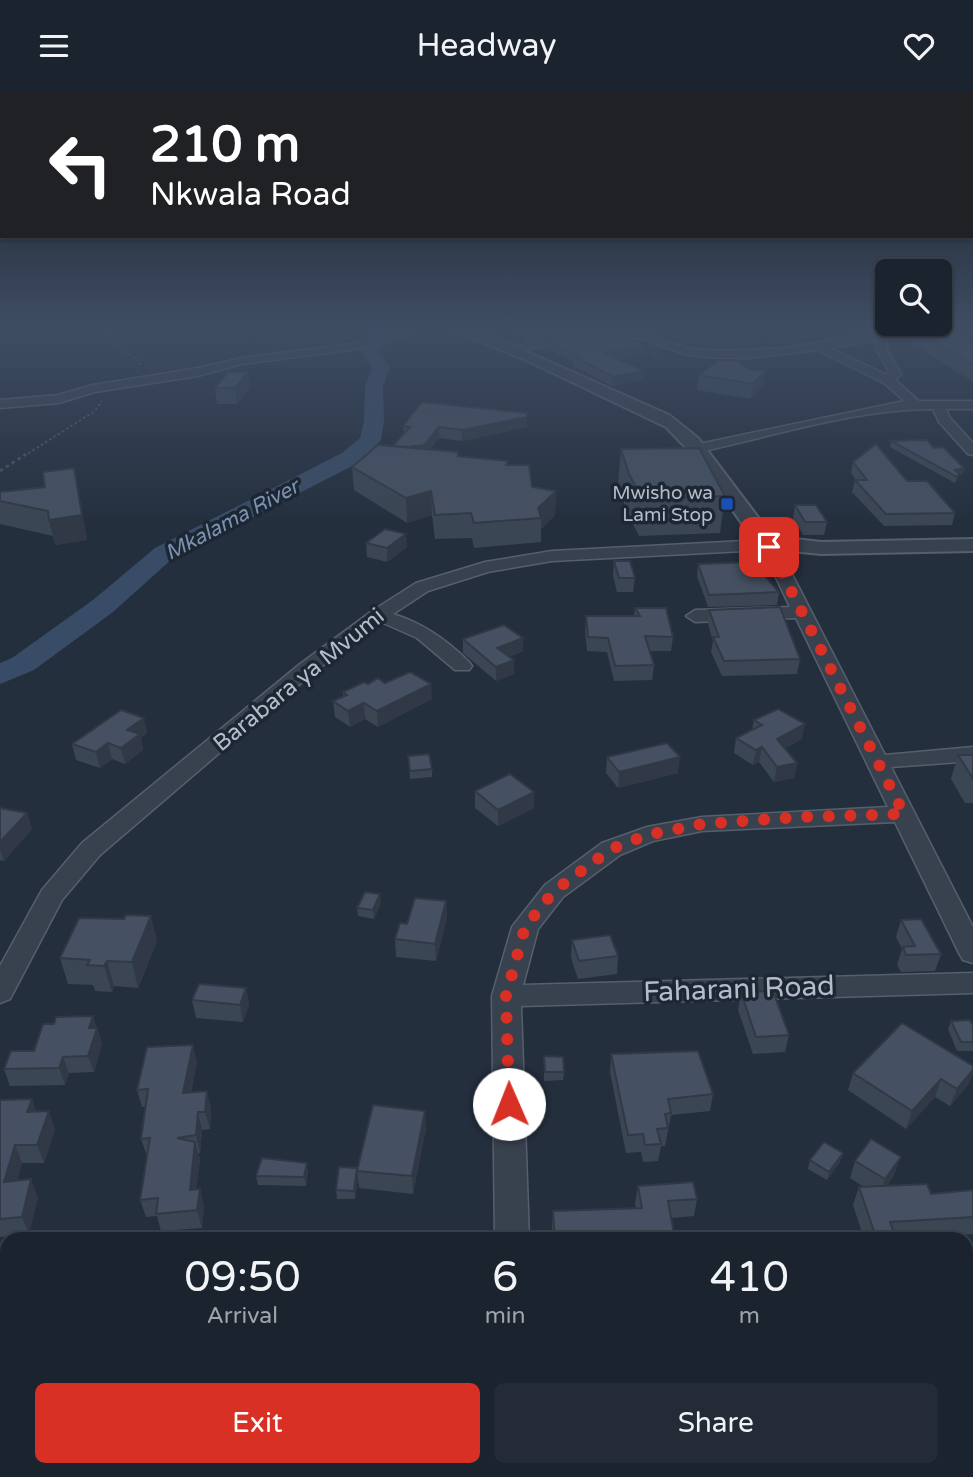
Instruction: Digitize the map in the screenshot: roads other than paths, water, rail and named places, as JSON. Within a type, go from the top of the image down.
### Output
[{"type":"street","points":[[0,404],[59,399],[80,394]]},
{"type":"street","points":[[608,394],[671,423],[699,448],[752,523],[776,544],[802,612],[973,953]]},
{"type":"street","points":[[907,394],[916,405]]},
{"type":"street","points":[[699,448],[872,409],[916,405],[973,405]]},
{"type":"street","points":[[937,406],[944,419],[973,451]]},
{"type":"street","points":[[776,544],[821,548],[973,545]]},
{"type":"street","name":"Barabara ya Mvumi","points":[[0,992],[51,896],[91,849],[307,668],[378,615],[422,587],[485,567],[552,555],[776,544]]},
{"type":"street","points":[[695,616],[802,612]]},
{"type":"street","points":[[378,615],[406,622],[422,631],[439,642],[462,666]]},
{"type":"street","points":[[877,762],[973,754]]},
{"type":"street","points":[[512,1232],[506,996],[525,927],[554,891],[611,849],[647,835],[702,824],[800,817],[904,814]]},
{"type":"street","name":"Faharani Road","points":[[506,996],[973,983]]},
{"type":"waterway","name":"Mkalama River","points":[[0,675],[23,664],[103,606],[164,553],[350,458],[370,440],[374,421],[374,394]]},
{"type":"place","name":"Mwisho wa Lami Stop","points":[[727,504]]}]
